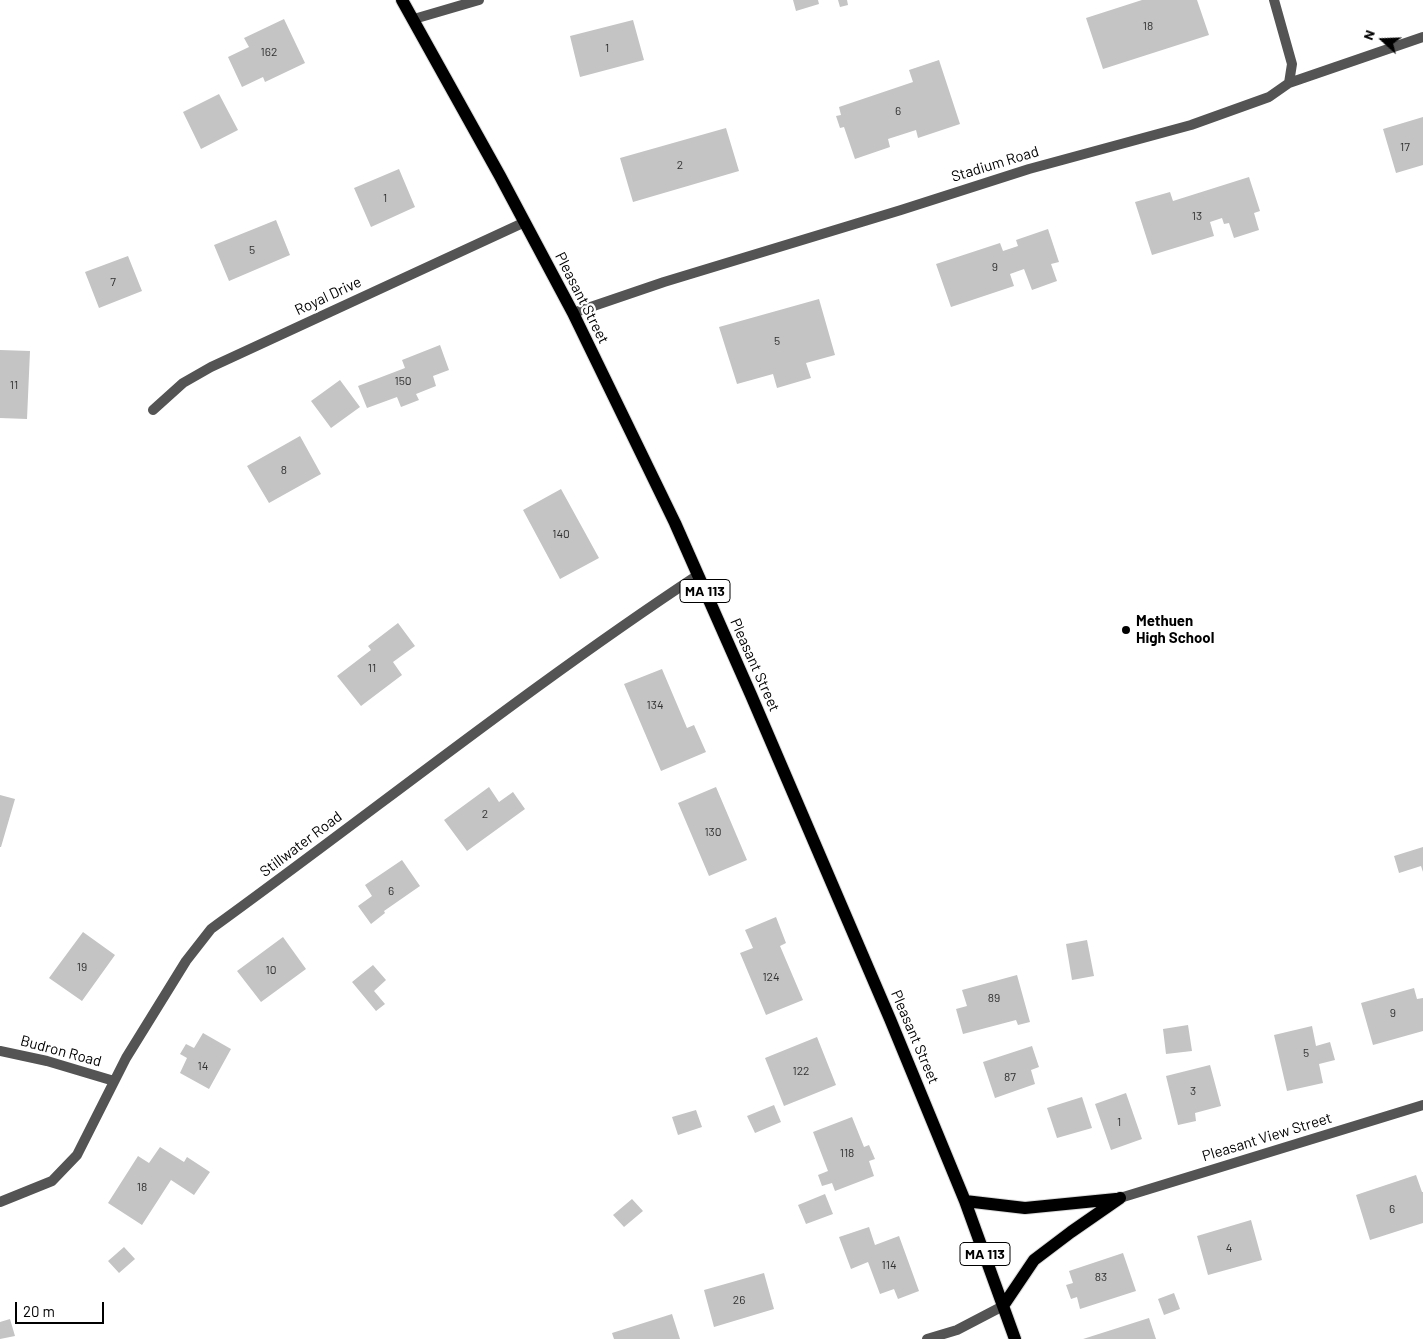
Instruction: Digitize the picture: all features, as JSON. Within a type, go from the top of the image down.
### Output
[{"type":"main road","name":"Pleasant Street","points":[[402,0],[525,222],[573,314],[675,523],[886,1010],[965,1202],[1015,1339]]},
{"type":"main road","points":[[965,1202],[1025,1208],[1120,1198]]},
{"type":"main road","points":[[1003,1306],[1034,1260],[1070,1232],[1120,1198]]},
{"type":"street","points":[[414,19],[479,0]]},
{"type":"street","points":[[1274,0],[1292,64],[1289,83]]},
{"type":"street","name":"Stadium Road","points":[[573,314],[664,282],[1029,169],[1191,125],[1269,97],[1289,83],[1423,37]]},
{"type":"street","name":"Royal Drive","points":[[152,410],[184,383],[211,367],[525,222]]},
{"type":"street","name":"Stillwater Road","points":[[0,1202],[52,1181],[77,1155],[126,1058],[186,961],[211,929],[538,686],[629,620],[698,575]]},
{"type":"street","name":"Budron Road","points":[[0,1051],[47,1061],[114,1081]]},
{"type":"street","name":"Pleasant View Street","points":[[1120,1198],[1423,1105]]},
{"type":"street","points":[[927,1339],[957,1330],[1003,1306]]},
{"type":"building","points":[[793,0],[818,0],[819,4],[796,11]]},
{"type":"building","points":[[838,0],[847,0],[848,5],[840,7]]},
{"type":"building","points":[[1142,0],[1197,0],[1209,35],[1103,69],[1086,18]]},
{"type":"building","points":[[284,19],[305,63],[265,82],[263,77],[242,87],[228,57],[249,47],[244,38]]},
{"type":"building","points":[[633,20],[644,60],[580,77],[570,36]]},
{"type":"building","points":[[939,60],[960,124],[918,138],[916,130],[888,139],[890,147],[855,159],[844,127],[840,128],[836,116],[841,115],[839,107],[913,82],[909,70]]},
{"type":"building","points":[[219,94],[238,130],[201,149],[183,112]]},
{"type":"building","points":[[1423,117],[1423,165],[1396,173],[1383,129]]},
{"type":"building","points":[[726,128],[739,171],[633,202],[620,158]]},
{"type":"building","points":[[399,169],[415,207],[371,227],[354,188]]},
{"type":"building","points":[[1249,177],[1260,211],[1254,213],[1259,230],[1234,238],[1229,223],[1224,224],[1222,218],[1210,222],[1214,236],[1152,255],[1135,202],[1170,192],[1173,201]]},
{"type":"building","points":[[276,220],[290,255],[229,281],[214,245]]},
{"type":"building","points":[[1048,229],[1059,262],[1051,264],[1057,281],[1032,290],[1024,269],[1010,274],[1014,286],[951,307],[936,264],[1000,243],[1003,251],[1018,246],[1016,240]]},
{"type":"building","points":[[128,256],[142,291],[99,308],[85,272]]},
{"type":"building","points":[[819,299],[835,355],[806,363],[811,378],[777,388],[773,374],[737,384],[719,327]]},
{"type":"building","points":[[440,345],[449,370],[433,376],[436,386],[416,394],[419,400],[401,407],[397,397],[367,408],[358,386],[405,368],[402,360]]},
{"type":"building","points":[[0,350],[30,351],[27,419],[0,418]]},
{"type":"building","points":[[340,380],[360,407],[331,428],[311,401]]},
{"type":"building","points":[[300,436],[321,474],[269,503],[247,466]]},
{"type":"building","points":[[561,489],[599,558],[560,579],[523,510]]},
{"type":"building","points":[[398,623],[415,646],[393,662],[402,675],[361,706],[337,676],[371,650],[368,646]]},
{"type":"building","points":[[662,669],[687,728],[694,725],[706,752],[661,771],[624,684]]},
{"type":"building","points":[[489,787],[499,802],[513,792],[525,809],[467,851],[444,820]]},
{"type":"building","points":[[716,787],[747,860],[709,876],[678,803]]},
{"type":"building","points":[[0,795],[15,799],[1,847],[0,847]]},
{"type":"building","points":[[1423,847],[1423,872],[1421,866],[1399,873],[1394,856]]},
{"type":"building","points":[[402,860],[420,886],[384,911],[385,913],[371,924],[358,906],[372,896],[365,885]]},
{"type":"building","points":[[776,917],[786,943],[780,946],[803,1000],[766,1015],[740,953],[753,948],[745,930]]},
{"type":"building","points":[[83,932],[115,955],[82,1001],[49,978]]},
{"type":"building","points":[[283,937],[306,969],[261,1002],[237,971]]},
{"type":"building","points":[[1087,940],[1094,976],[1072,980],[1066,944]]},
{"type":"building","points":[[373,965],[386,980],[374,991],[385,1004],[376,1011],[352,982]]},
{"type":"building","points":[[1017,975],[1030,1022],[1018,1025],[1016,1020],[963,1034],[956,1009],[967,1006],[962,990]]},
{"type":"building","points":[[1414,988],[1417,999],[1423,998],[1423,1031],[1373,1045],[1361,1003]]},
{"type":"building","points":[[1188,1025],[1192,1051],[1166,1054],[1163,1029]]},
{"type":"building","points":[[1312,1026],[1316,1046],[1330,1042],[1335,1060],[1319,1064],[1323,1083],[1287,1091],[1274,1035]]},
{"type":"building","points":[[203,1033],[231,1049],[209,1089],[180,1073],[187,1058],[180,1054],[186,1044],[194,1048]]},
{"type":"building","points":[[817,1037],[836,1085],[784,1106],[765,1058]]},
{"type":"building","points":[[1032,1046],[1039,1067],[1031,1070],[1035,1084],[995,1098],[983,1062]]},
{"type":"building","points":[[1210,1065],[1221,1106],[1195,1113],[1196,1121],[1178,1125],[1166,1076]]},
{"type":"building","points":[[1126,1093],[1142,1139],[1111,1150],[1095,1104]]},
{"type":"building","points":[[1082,1097],[1092,1128],[1057,1138],[1047,1108]]},
{"type":"building","points":[[774,1105],[781,1122],[755,1133],[747,1116]]},
{"type":"building","points":[[696,1110],[702,1127],[678,1135],[672,1117]]},
{"type":"building","points":[[852,1117],[864,1147],[869,1145],[875,1159],[869,1161],[874,1176],[835,1191],[832,1183],[822,1186],[818,1175],[828,1171],[813,1132]]},
{"type":"building","points":[[160,1147],[184,1162],[187,1157],[210,1172],[194,1195],[171,1180],[142,1225],[108,1203],[138,1156],[149,1163]]},
{"type":"building","points":[[1416,1175],[1423,1192],[1423,1223],[1370,1240],[1356,1195]]},
{"type":"building","points":[[825,1194],[833,1214],[806,1224],[798,1205]]},
{"type":"building","points":[[632,1199],[643,1211],[624,1227],[613,1215]]},
{"type":"building","points":[[1251,1220],[1262,1260],[1208,1275],[1197,1236]]},
{"type":"building","points":[[869,1227],[875,1245],[899,1236],[919,1291],[898,1299],[894,1289],[880,1294],[868,1262],[851,1269],[839,1237]]},
{"type":"building","points":[[124,1247],[135,1259],[119,1273],[108,1261]]},
{"type":"building","points":[[1123,1253],[1136,1291],[1080,1309],[1077,1297],[1071,1299],[1066,1285],[1073,1283],[1069,1271]]},
{"type":"building","points":[[764,1273],[774,1309],[714,1327],[704,1290]]},
{"type":"building","points":[[1174,1293],[1180,1309],[1164,1315],[1158,1299]]},
{"type":"building","points":[[672,1314],[680,1339],[614,1339],[612,1333]]},
{"type":"building","points":[[1149,1318],[1156,1339],[1083,1339]]},
{"type":"building","points":[[10,1319],[15,1336],[0,1339],[0,1322]]},
{"type":"place","name":"Methuen High School","points":[[1126,630]]}]
